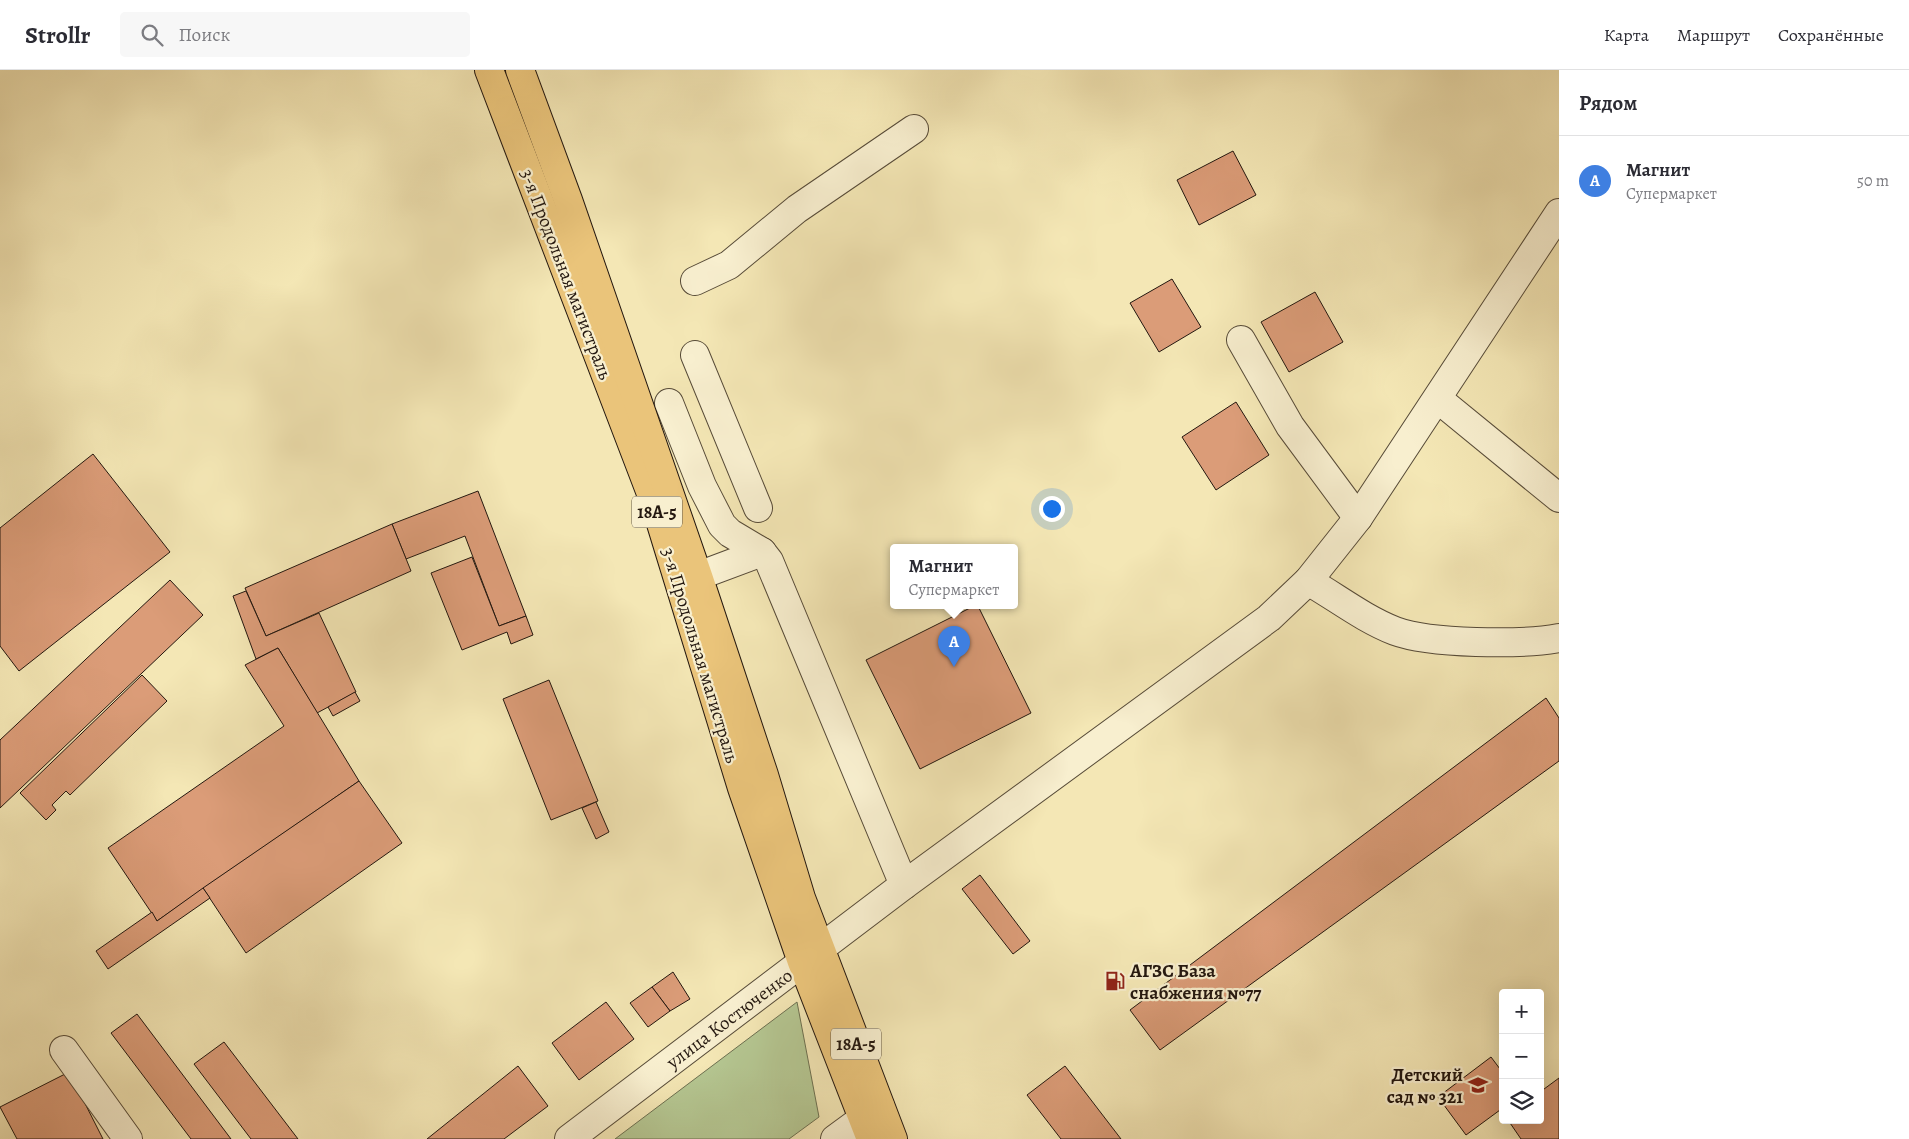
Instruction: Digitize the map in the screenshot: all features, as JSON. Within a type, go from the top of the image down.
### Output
[{"type":"highway","name":"3-я Продольная магистраль","points":[[489,70],[655,504],[742,788],[811,956]]},
{"type":"highway","name":"3-я Продольная магистраль","points":[[520,70],[568,200],[698,576],[811,956]]},
{"type":"highway","name":"улица Костюченко","points":[[811,956],[871,1121],[893,1139]]},
{"type":"street","points":[[695,281],[729,265],[797,209],[914,129]]},
{"type":"street","points":[[811,956],[904,885],[1269,618],[1308,581],[1358,518],[1559,213]]},
{"type":"street","points":[[1241,340],[1290,426],[1358,518]]},
{"type":"street","points":[[695,355],[758,508]]},
{"type":"street","points":[[1438,399],[1559,498]]},
{"type":"street","points":[[669,403],[702,486],[726,529],[762,552],[769,561],[904,885]]},
{"type":"street","points":[[670,496],[743,470]]},
{"type":"street","points":[[698,576],[762,552]]},
{"type":"street","points":[[1308,581],[1393,630],[1411,636],[1445,640],[1527,641],[1559,638]]},
{"type":"street","name":"улица Костюченко","points":[[569,1139],[811,956]]},
{"type":"street","points":[[64,1050],[128,1139]]},
{"type":"street","points":[[835,1139],[871,1121]]},
{"type":"green space","points":[[797,1002],[819,1117],[789,1139],[615,1139]]},
{"type":"building","points":[[1233,151],[1256,195],[1199,225],[1177,180]]},
{"type":"building","points":[[1172,279],[1201,327],[1159,352],[1130,303]]},
{"type":"building","points":[[1315,292],[1343,342],[1289,372],[1261,322]]},
{"type":"building","points":[[1236,402],[1269,455],[1216,490],[1182,437]]},
{"type":"building","points":[[93,454],[170,552],[19,671],[0,646],[0,528]]},
{"type":"building","points":[[478,491],[526,616],[499,626],[465,536],[406,559],[392,524]]},
{"type":"building","points":[[392,524],[411,571],[266,636],[245,588]]},
{"type":"building","points":[[472,557],[499,626],[526,616],[533,635],[511,644],[507,632],[462,650],[431,573]]},
{"type":"building","points":[[170,580],[203,615],[0,808],[0,740]]},
{"type":"building","points":[[246,591],[266,636],[319,613],[356,692],[317,713],[278,648],[256,659],[233,596]]},
{"type":"building","points":[[968,609],[979,609],[1031,713],[920,769],[866,660]]},
{"type":"building","points":[[278,648],[359,781],[157,921],[108,848],[284,726],[245,665]]},
{"type":"building","points":[[142,675],[167,701],[70,795],[66,791],[52,805],[56,810],[46,820],[20,793]]},
{"type":"building","points":[[549,680],[598,801],[551,820],[503,699]]},
{"type":"building","points":[[355,692],[360,701],[333,716],[328,707]]},
{"type":"building","points":[[1546,698],[1559,718],[1559,761],[1160,1050],[1130,1010]]},
{"type":"building","points":[[359,781],[402,843],[246,953],[203,888]]},
{"type":"building","points":[[596,802],[609,832],[596,839],[582,808]]},
{"type":"building","points":[[980,875],[1030,941],[1013,954],[962,889]]},
{"type":"building","points":[[203,888],[210,898],[108,969],[96,951],[152,912],[157,921]]},
{"type":"building","points":[[673,972],[690,999],[670,1011],[652,987]]},
{"type":"building","points":[[652,987],[670,1011],[648,1027],[630,1003]]},
{"type":"building","points":[[606,1002],[634,1039],[579,1080],[552,1043]]},
{"type":"building","points":[[137,1014],[231,1139],[191,1139],[111,1033]]},
{"type":"building","points":[[224,1042],[298,1139],[251,1139],[194,1064]]},
{"type":"building","name":"Детский сад № 321","points":[[1491,1057],[1499,1068],[1499,1111],[1466,1135],[1438,1097]]},
{"type":"building","points":[[518,1066],[548,1106],[504,1139],[427,1139]]},
{"type":"building","points":[[1065,1066],[1121,1139],[1061,1139],[1027,1095]]},
{"type":"building","points":[[69,1072],[103,1139],[17,1139],[0,1107]]},
{"type":"building","name":"Детский сад № 321","points":[[1559,1078],[1559,1139],[1521,1139],[1511,1124],[1544,1124],[1544,1089]]},
{"type":"place","name":"Магнит","points":[[954,667]]},
{"type":"place","name":"АГЗС База снабжения №77","points":[[1115,981]]},
{"type":"place","name":"Детский сад № 321","points":[[1478,1085]]}]
